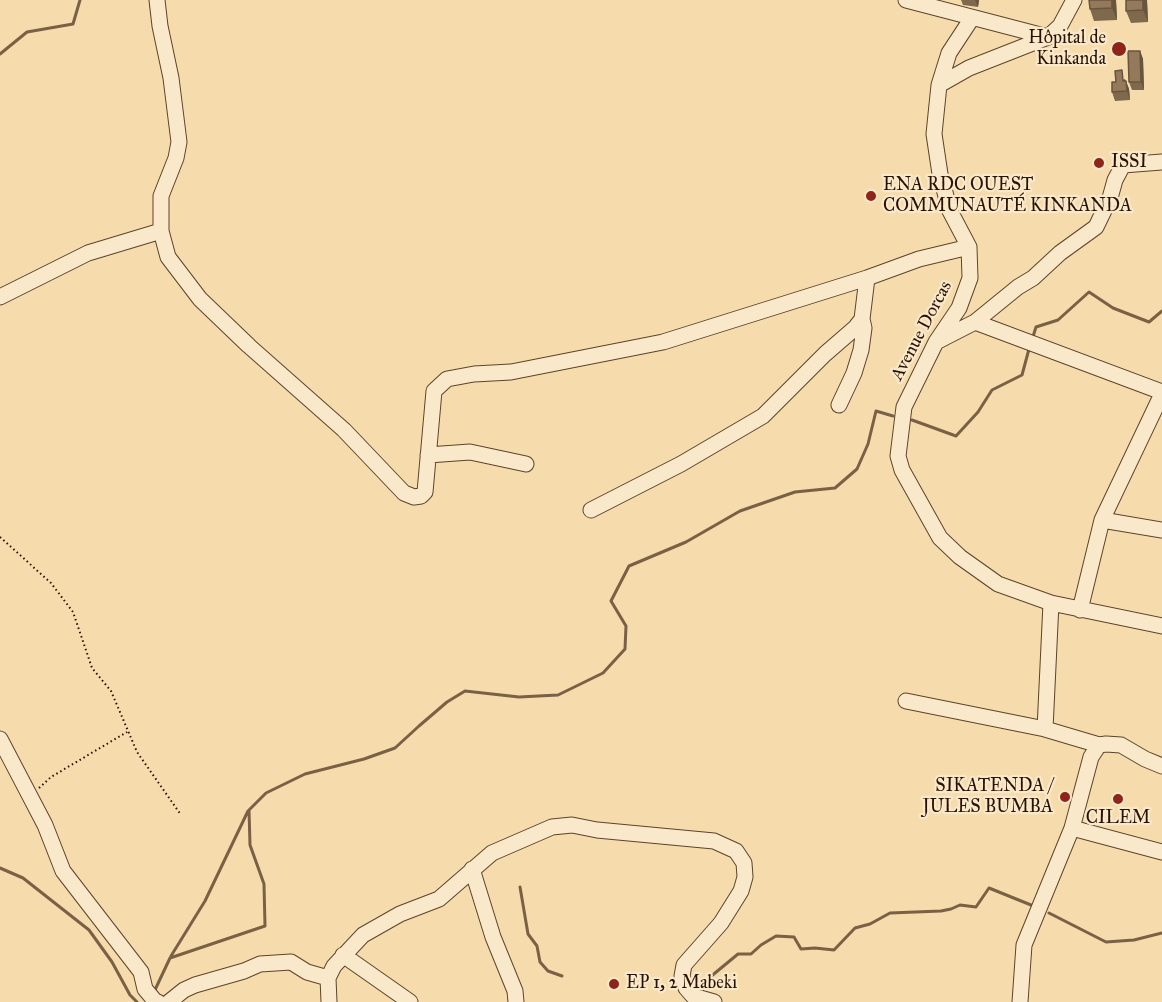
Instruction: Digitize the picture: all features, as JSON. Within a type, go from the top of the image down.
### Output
[{"type":"street","points":[[157,0],[171,78],[179,142],[176,158],[161,196],[161,231],[168,257],[201,299],[249,346],[344,430],[404,493],[414,497],[421,496],[425,492],[434,392],[447,379],[511,372],[663,342],[867,278],[918,259],[969,247],[950,211],[940,174],[934,134],[939,85],[949,53],[972,18]]},
{"type":"street","points":[[906,0],[1048,37]]},
{"type":"street","points":[[939,85],[969,68],[1048,37],[1060,26],[1074,0]]},
{"type":"street","points":[[936,342],[975,322],[1096,227],[1123,165],[1162,162]]},
{"type":"street","points":[[0,297],[88,253],[161,231]]},
{"type":"street","name":"Avenue Dorcas","points":[[969,247],[970,278],[966,292],[959,308],[936,342],[904,407],[898,456],[902,470],[940,537],[960,557],[998,584],[1051,603],[1162,626]]},
{"type":"street","points":[[839,405],[854,373],[861,350],[867,278]]},
{"type":"street","points":[[591,510],[681,464],[763,416],[862,319]]},
{"type":"street","points":[[975,322],[1162,393],[1102,519],[1080,610]]},
{"type":"street","points":[[428,455],[470,452],[526,464]]},
{"type":"street","points":[[1102,519],[1162,530]]},
{"type":"street","points":[[1045,729],[1051,603]]},
{"type":"street","points":[[906,701],[1045,729],[1099,746],[1120,745],[1162,766]]},
{"type":"street","points":[[0,739],[45,825],[63,872],[141,972],[157,999],[260,964],[291,962],[307,972],[328,978]]},
{"type":"street","points":[[1020,1002],[1024,945],[1072,828],[1091,757],[1099,746]]},
{"type":"street","points":[[329,1002],[328,978],[343,955],[363,935],[400,914],[439,898],[492,853],[552,827],[572,825],[597,830],[714,841],[736,851],[744,863],[745,877],[741,891],[721,923],[684,965],[682,976],[686,988],[693,996],[714,1002]]},
{"type":"street","points":[[1072,828],[1162,852]]},
{"type":"street","points":[[472,868],[493,937],[515,991],[516,1002]]},
{"type":"street","points":[[343,955],[410,1002]]},
{"type":"path","points":[[0,537],[51,583],[73,612],[92,668],[111,691],[137,752],[181,815]]},
{"type":"path","points":[[30,796],[51,777],[127,732]]},
{"type":"building","points":[[1089,0],[1112,0],[1112,8],[1090,9]]},
{"type":"building","points":[[1126,0],[1143,0],[1143,10],[1126,11]]},
{"type":"building","points":[[1128,51],[1140,51],[1141,82],[1129,82]]},
{"type":"building","points":[[1122,70],[1127,91],[1112,92],[1112,82],[1116,82],[1115,71]]},
{"type":"waterway","points":[[0,54],[27,32],[73,24],[80,0]]},
{"type":"waterway","points":[[1032,340],[1036,327],[1058,320],[1089,292],[1113,308],[1149,322],[1162,311]]},
{"type":"waterway","points":[[912,420],[956,436],[978,412],[992,390],[1022,375],[1029,349]]},
{"type":"waterway","points":[[154,992],[170,958],[265,926],[264,884],[250,845],[249,810],[266,793],[305,774],[364,759],[395,748],[447,702],[465,691],[519,697],[558,695],[603,673],[625,649],[626,626],[611,601],[629,566],[686,542],[740,511],[795,492],[835,488],[857,469],[868,444],[876,411],[893,416]]},
{"type":"waterway","points":[[171,956],[205,901],[248,811]]},
{"type":"waterway","points":[[0,868],[23,878],[89,930],[112,962],[130,995],[137,1002]]},
{"type":"waterway","points":[[520,887],[528,934],[537,946],[540,962],[548,971],[562,976]]},
{"type":"waterway","points":[[700,994],[709,978],[738,954],[751,954],[776,936],[794,937],[801,949],[834,950],[855,928],[870,924],[890,913],[941,911],[960,905],[976,907],[989,888],[1031,905]]},
{"type":"waterway","points":[[1049,913],[1106,942],[1134,940],[1162,933]]},
{"type":"place","name":"Hôpital de Kinkanda","points":[[1119,49]]},
{"type":"place","name":"ISSI","points":[[1099,163]]},
{"type":"place","name":"ENA RDC OUEST COMMUNAUTÉ KINKANDA","points":[[871,196]]},
{"type":"place","name":"SIKATENDA / JULES BUMBA","points":[[1065,797]]},
{"type":"place","name":"CILEM","points":[[1118,799]]},
{"type":"place","name":"EP 1, 2 Mabeki","points":[[614,984]]}]
